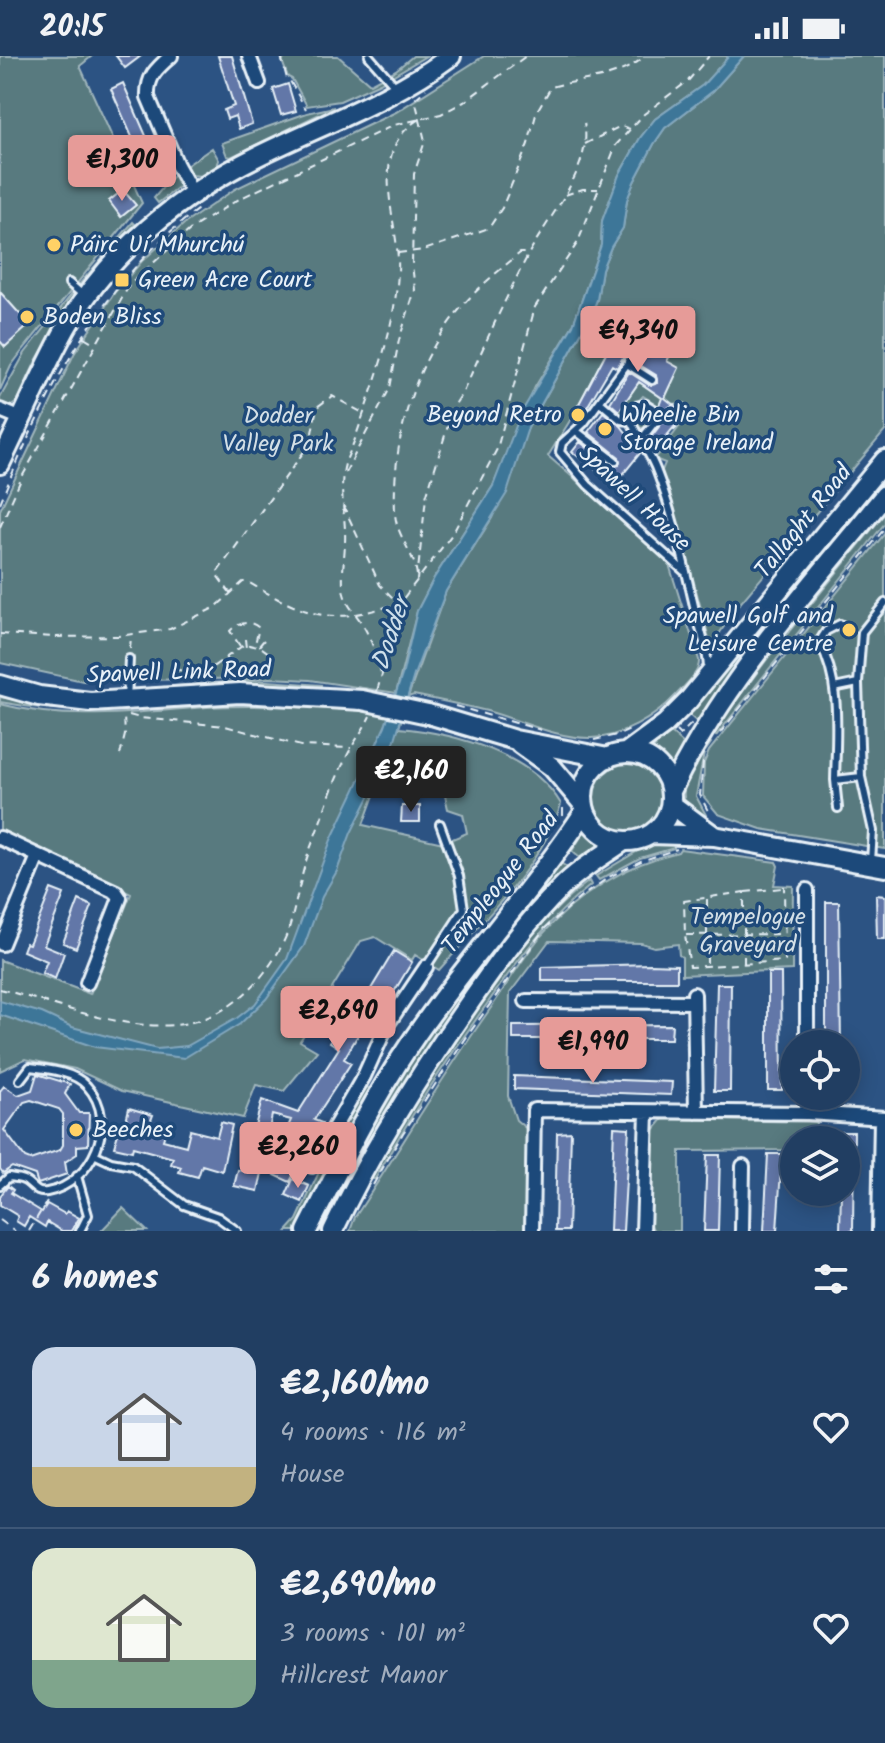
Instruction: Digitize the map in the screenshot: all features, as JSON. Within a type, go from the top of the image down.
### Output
[{"type":"main road","points":[[0,464],[64,332],[86,297],[142,235],[199,200],[256,157],[399,90],[451,56]]},
{"type":"main road","name":"Tallaght Road","points":[[627,752],[665,724],[707,679],[885,460]]},
{"type":"main road","name":"Tallaght Road","points":[[671,798],[703,729],[772,636],[885,495]]},
{"type":"main road","name":"Spawell Link Road","points":[[0,685],[55,698],[90,702],[240,693],[324,695],[428,714],[515,740]]},
{"type":"main road","points":[[515,740],[608,758]]},
{"type":"main road","points":[[515,740],[552,767],[600,832],[624,841],[638,840],[651,834],[667,816],[671,798],[667,779],[652,761],[627,752],[608,758],[599,763],[589,776],[583,793],[584,808]]},
{"type":"main road","points":[[671,798],[714,836]]},
{"type":"main road","name":"Templeogue Road","points":[[307,1231],[382,1089],[410,1044],[556,854],[584,808]]},
{"type":"main road","points":[[651,834],[714,836],[878,866]]},
{"type":"main road","name":"Templeogue Road","points":[[333,1231],[357,1180],[432,1056],[516,938],[563,885],[624,841]]},
{"type":"street","points":[[171,56],[151,75],[147,86],[148,97],[178,168],[199,200]]},
{"type":"street","points":[[249,56],[259,83]]},
{"type":"street","points":[[0,410],[22,419]]},
{"type":"street","points":[[0,838],[116,892],[120,898],[87,983]]},
{"type":"street","points":[[2,944],[38,856]]},
{"type":"street","points":[[807,890],[807,1030]]},
{"type":"street","points":[[312,1166],[364,1076],[387,1025],[426,967]]},
{"type":"street","points":[[526,1001],[694,998],[696,1112]]},
{"type":"street","points":[[364,1076],[382,1089]]},
{"type":"street","points":[[532,1231],[534,1110],[808,1113],[883,1118],[883,1195],[879,1231]]},
{"type":"street","points":[[643,1231],[647,1113]]},
{"type":"street","points":[[742,1231],[743,1166]]},
{"type":"lane","points":[[369,56],[399,90]]},
{"type":"lane","points":[[69,283],[86,297]]},
{"type":"lane","points":[[615,461],[576,431],[601,403],[640,339],[658,349]]},
{"type":"lane","points":[[627,364],[652,380]]},
{"type":"lane","name":"Spawell House","points":[[601,403],[621,420],[630,421]]},
{"type":"lane","name":"Spawell House","points":[[640,441],[657,420],[658,413],[643,404],[630,412],[630,421],[640,441],[656,469],[706,652],[707,679]]},
{"type":"lane","name":"Spawell House","points":[[576,431],[562,443],[561,455],[573,470],[672,557],[687,574]]},
{"type":"lane","name":"Spawell House","points":[[629,441],[636,433]]},
{"type":"lane","name":"Spawell House","points":[[656,469],[664,461]]},
{"type":"lane","points":[[878,866],[861,777],[858,683],[862,632],[885,603]]},
{"type":"lane","points":[[838,808],[834,688],[829,659],[819,642],[826,631],[840,624]]},
{"type":"lane","points":[[706,652],[721,658],[728,654]]},
{"type":"lane","points":[[127,701],[129,659]]},
{"type":"lane","points":[[834,688],[858,683]]},
{"type":"lane","points":[[835,780],[861,777]]},
{"type":"lane","points":[[426,967],[464,909],[459,876],[440,824]]},
{"type":"lane","points":[[0,1185],[9,1177],[25,1180],[34,1190],[45,1193],[62,1186],[77,1176],[96,1155],[101,1135],[101,1109],[87,1085],[55,1069],[30,1067],[20,1080]]},
{"type":"lane","points":[[96,1155],[111,1162],[133,1166],[184,1205],[218,1217],[237,1231]]},
{"type":"lane","points":[[77,1176],[88,1215],[80,1231]]},
{"type":"path","points":[[281,56],[287,79],[306,109]]},
{"type":"path","points":[[0,527],[22,477],[130,284],[192,228],[239,199],[394,125],[441,114],[464,102],[526,56]]},
{"type":"path","points":[[397,253],[412,253],[489,228],[502,208],[528,144],[537,111],[551,87],[579,79],[615,75],[633,67],[645,56]]},
{"type":"path","points":[[0,989],[103,1018],[138,1024],[181,1023],[210,1018],[228,1009],[248,993],[271,964],[285,940],[309,852],[381,674],[399,617],[399,604],[453,533],[497,449],[535,307],[578,242],[616,145],[644,114],[688,81],[709,56]]},
{"type":"path","points":[[381,674],[372,644],[357,614],[346,604],[343,588],[345,531],[341,501],[345,474],[390,388],[399,340],[415,290],[412,253],[414,174],[425,141],[415,99],[427,89]]},
{"type":"path","points":[[345,474],[343,469],[378,373],[392,316],[398,270],[388,201],[395,140],[421,118]]},
{"type":"path","points":[[417,581],[426,497],[454,406],[529,253],[577,169],[586,134],[584,123]]},
{"type":"path","points":[[584,145],[621,126],[630,129]]},
{"type":"path","points":[[564,196],[583,189],[599,189]]},
{"type":"path","points":[[0,503],[81,336],[128,274],[199,200]]},
{"type":"path","points":[[417,581],[415,562],[399,533],[395,516],[399,440],[418,377],[437,340],[464,304],[520,253],[529,253]]},
{"type":"path","points":[[84,337],[96,344]]},
{"type":"path","points":[[231,594],[216,574],[310,443],[317,407],[332,396],[364,413]]},
{"type":"path","points":[[658,413],[675,404],[685,405],[690,410],[659,449]]},
{"type":"path","points":[[341,501],[380,585],[399,604]]},
{"type":"path","points":[[716,737],[885,528]]},
{"type":"path","points":[[0,634],[56,637],[131,635],[170,629],[216,607],[237,585],[248,582],[271,595],[323,615],[357,614],[399,604]]},
{"type":"path","points":[[240,646],[230,631],[252,622],[259,628],[256,646]]},
{"type":"path","points":[[129,659],[131,635]]},
{"type":"path","points":[[245,639],[246,646]]},
{"type":"path","points":[[256,646],[264,640]]},
{"type":"path","points":[[173,670],[207,671],[240,646],[256,646],[270,653],[274,664],[278,664]]},
{"type":"path","points":[[224,659],[233,662]]},
{"type":"path","points":[[127,681],[156,679],[157,686]]},
{"type":"path","points":[[445,704],[542,730]]},
{"type":"path","points":[[120,755],[125,735],[124,714],[225,726],[301,746],[352,748]]},
{"type":"path","points":[[674,729],[680,735],[692,720],[697,725]]},
{"type":"path","points":[[591,741],[621,734],[646,722]]},
{"type":"path","points":[[704,756],[699,780],[700,795],[702,803],[711,813]]},
{"type":"path","points":[[560,796],[564,803],[563,821]]},
{"type":"path","points":[[373,1185],[419,1108],[544,929],[597,885],[623,869],[679,847]]},
{"type":"path","points":[[593,881],[597,885]]},
{"type":"path","points":[[784,887],[785,961],[690,967],[684,901],[744,892],[784,887]]},
{"type":"path","points":[[744,892],[744,964]]},
{"type":"path","points":[[707,897],[707,966]]},
{"type":"path","points":[[685,935],[785,934]]},
{"type":"path","points":[[29,1231],[47,1202],[45,1193]]},
{"type":"path","points":[[0,1220],[15,1231]]},
{"type":"green space","name":"Páirc Uí Mhurchú","points":[[0,56],[92,56],[80,66],[142,203],[23,350],[11,366],[0,390]]},
{"type":"green space","points":[[287,56],[338,56],[370,84],[396,70],[413,56],[426,56],[380,83],[340,101],[307,106],[288,77],[282,61]]},
{"type":"green space","name":"Dodder Valley Park","points":[[484,56],[729,56],[703,85],[655,119],[619,175],[602,221],[601,245],[573,325],[535,387],[493,486],[434,578],[417,611],[396,693],[310,680],[270,678],[83,681],[0,663],[0,510],[74,354],[115,292],[142,261],[184,224],[235,189],[396,112]]},
{"type":"green space","points":[[744,56],[885,56],[885,431],[737,607],[711,646],[661,473],[665,463],[655,459],[691,411],[685,403],[671,404],[664,399],[660,367],[669,358],[676,342],[627,313],[548,456],[667,558],[699,660],[695,674],[648,719],[613,735],[589,738],[563,735],[487,711],[414,695],[408,697],[446,591],[492,518],[528,428],[590,317],[597,300],[602,269],[623,228],[627,200],[634,182],[665,128],[713,91]]},
{"type":"green space","points":[[334,107],[231,157],[227,156],[222,143],[307,113]]},
{"type":"green space","points":[[212,148],[219,160],[217,166],[201,176],[191,175],[186,166]]},
{"type":"green space","points":[[176,172],[180,186],[158,203],[154,198]]},
{"type":"green space","points":[[133,222],[135,224],[77,287]]},
{"type":"green space","points":[[72,294],[74,297],[36,361],[17,402],[10,407],[0,404],[0,398],[25,353]]},
{"type":"green space","points":[[639,382],[662,398],[659,406],[643,396],[624,417],[618,412]]},
{"type":"green space","points":[[642,408],[649,411],[652,418],[649,425],[642,428],[635,425],[632,418],[635,411]]},
{"type":"green space","points":[[885,471],[885,487],[698,723],[688,714]]},
{"type":"green space","points":[[885,513],[885,523],[716,736],[712,733],[774,650]]},
{"type":"green space","name":"Spawell Golf and Leisure Centre","points":[[885,533],[885,849],[761,829],[718,814],[703,796],[704,763],[709,751]]},
{"type":"green space","points":[[253,680],[322,685],[256,684],[135,689]]},
{"type":"green space","points":[[0,697],[48,706],[238,699],[281,702],[140,710],[70,710],[0,702]]},
{"type":"green space","points":[[0,704],[26,710],[77,714],[251,706],[372,712],[401,721],[399,728],[467,741],[512,759],[548,787],[561,804],[552,827],[525,871],[439,970],[415,955],[412,960],[375,937],[361,941],[300,1041],[317,1051],[284,1091],[256,1085],[243,1118],[122,1091],[75,1069],[25,1059],[0,1071],[0,960],[90,994],[131,894],[0,830]],"holes":[[[382,782],[433,794],[444,791],[448,809],[463,814],[467,833],[443,843],[363,825]]]},
{"type":"green space","points":[[671,733],[684,744],[671,769],[666,760],[651,750]]},
{"type":"green space","points":[[707,740],[711,743],[704,753],[696,796],[706,815],[703,821],[688,808],[684,791],[689,773]]},
{"type":"green space","points":[[628,764],[652,774],[662,798],[652,822],[628,832],[604,822],[594,798],[604,774]]},
{"type":"green space","points":[[587,827],[598,839],[607,843],[583,861],[572,851]]},
{"type":"green space","points":[[673,840],[674,848],[640,858],[599,880],[596,876],[646,846]]},
{"type":"green space","name":"Tempelogue Graveyard","points":[[680,849],[776,862],[774,885],[793,886],[792,970],[682,975],[678,944],[654,947],[641,943],[549,941],[510,993],[508,1096],[516,1120],[529,1131],[524,1231],[350,1231],[355,1217],[437,1088],[540,937],[569,908],[603,884],[621,873]]},
{"type":"green space","points":[[561,863],[572,871],[533,907],[326,1231],[315,1231],[376,1115],[428,1032]]},
{"type":"green space","points":[[589,881],[591,885],[547,926],[511,971],[443,1068],[375,1179],[370,1179],[439,1066],[507,968],[558,907]]},
{"type":"green space","points":[[365,1086],[372,1090],[297,1231],[287,1231],[297,1220],[336,1135]]},
{"type":"green space","points":[[663,1119],[817,1122],[817,1126],[780,1126],[780,1150],[680,1151],[680,1231],[654,1231],[650,1224],[653,1131]]},
{"type":"green space","points":[[123,1208],[147,1231],[101,1231]]},
{"type":"water","points":[[729,56],[744,56],[713,91],[665,128],[634,182],[627,200],[623,228],[602,269],[597,300],[590,317],[528,428],[507,493],[446,591],[414,675],[391,753],[322,897],[304,946],[266,999],[240,1024],[184,1058],[95,1047],[0,1015],[0,1001],[42,1013],[72,1027],[157,1049],[187,1046],[237,1018],[255,1004],[287,959],[331,840],[385,726],[403,672],[417,611],[434,578],[493,486],[521,413],[573,325],[601,245],[602,221],[619,175],[655,119],[703,85]]},
{"type":"building","points":[[116,56],[141,56],[125,68]]},
{"type":"building","points":[[218,56],[232,56],[252,124],[239,129],[235,116],[227,119],[224,110],[234,106]]},
{"type":"building","points":[[123,83],[164,177],[152,183],[111,89]]},
{"type":"building","points":[[288,84],[296,111],[281,115],[273,89]]},
{"type":"building","points":[[123,190],[136,205],[121,217],[109,201]]},
{"type":"building","points":[[0,292],[27,322],[27,327],[5,347],[0,341]]},
{"type":"building","points":[[627,313],[676,341],[667,361],[679,368],[665,398],[685,414],[655,450],[648,441],[668,415],[659,406],[662,398],[639,382],[619,411],[610,403],[629,372],[649,385],[657,383],[656,375],[635,362],[642,347],[659,355],[664,351],[663,347],[642,333],[635,336],[617,368],[612,365],[580,419],[576,422],[571,419]]},
{"type":"building","points":[[603,412],[621,426],[641,452],[616,483],[572,452],[580,442],[611,466],[619,465],[619,457],[588,432]]},
{"type":"building","points":[[402,806],[420,806],[420,822],[401,822]]},
{"type":"building","points":[[51,889],[64,894],[44,945],[64,953],[55,979],[42,973],[47,961],[23,951],[26,943],[29,944]]},
{"type":"building","points":[[876,895],[885,896],[885,939],[877,939]]},
{"type":"building","points":[[79,900],[92,906],[76,948],[63,943]]},
{"type":"building","points":[[826,902],[839,902],[841,1030],[826,1030]]},
{"type":"building","points":[[394,951],[412,962],[382,1012],[374,1008],[344,1059],[351,1063],[314,1120],[322,1123],[315,1139],[288,1127],[291,1120],[272,1115],[268,1134],[254,1130],[262,1100],[298,1113],[339,1048],[330,1042],[351,1008],[357,1012]]},
{"type":"building","points":[[677,965],[677,981],[542,981],[542,967]]},
{"type":"building","points":[[768,973],[781,973],[780,1090],[768,1090]]},
{"type":"building","points":[[717,984],[731,984],[730,1091],[714,1091]]},
{"type":"building","points":[[672,1025],[671,1039],[513,1039],[513,1026]]},
{"type":"building","name":"Beeches","points":[[37,1074],[70,1084],[65,1094],[79,1113],[89,1113],[88,1145],[77,1146],[77,1154],[65,1162],[67,1174],[38,1184],[35,1175],[12,1167],[3,1173],[0,1169],[0,1091],[4,1086],[18,1095],[32,1090]],"holes":[[[31,1100],[59,1109],[63,1114],[63,1145],[60,1150],[30,1160],[25,1158],[4,1130],[24,1102]]]},
{"type":"building","points":[[514,1076],[672,1082],[671,1095],[514,1089]]},
{"type":"building","points":[[129,1108],[153,1115],[149,1126],[166,1130],[163,1140],[186,1146],[190,1130],[217,1137],[221,1122],[232,1125],[222,1171],[202,1165],[198,1177],[179,1172],[181,1167],[171,1164],[173,1158],[133,1147],[132,1151],[114,1147]]},
{"type":"building","points":[[614,1127],[629,1128],[623,1231],[610,1231]]},
{"type":"building","points":[[571,1132],[568,1231],[555,1231],[557,1133]]},
{"type":"building","points":[[768,1154],[780,1154],[777,1231],[764,1231]]},
{"type":"building","points":[[707,1155],[720,1155],[718,1231],[704,1231]]},
{"type":"building","points":[[283,1158],[298,1165],[290,1182],[275,1175]]},
{"type":"building","points":[[246,1160],[264,1164],[258,1191],[234,1186],[238,1170],[244,1171]]},
{"type":"building","points":[[293,1179],[309,1186],[302,1202],[286,1195]]},
{"type":"building","points":[[8,1186],[13,1190],[11,1193],[42,1212],[47,1204],[79,1218],[72,1231],[62,1231],[47,1222],[45,1227],[29,1217],[24,1226],[16,1221],[18,1216],[0,1205],[0,1196]]},
{"type":"building","points":[[841,1206],[853,1206],[853,1231],[840,1231]]},
{"type":"place","name":"Páirc Uí Mhurchú","points":[[54,245]]},
{"type":"place","name":"Green Acre Court","points":[[122,280]]},
{"type":"place","name":"Boden Bliss","points":[[27,317]]},
{"type":"place","name":"Beyond Retro","points":[[578,415]]},
{"type":"place","name":"Wheelie Bin Storage Ireland","points":[[605,429]]},
{"type":"place","name":"Spawell Golf and Leisure Centre","points":[[849,630]]},
{"type":"place","name":"Beeches","points":[[76,1130]]},
{"type":"water label","name":"Dodder","points":[[392,634]]}]
